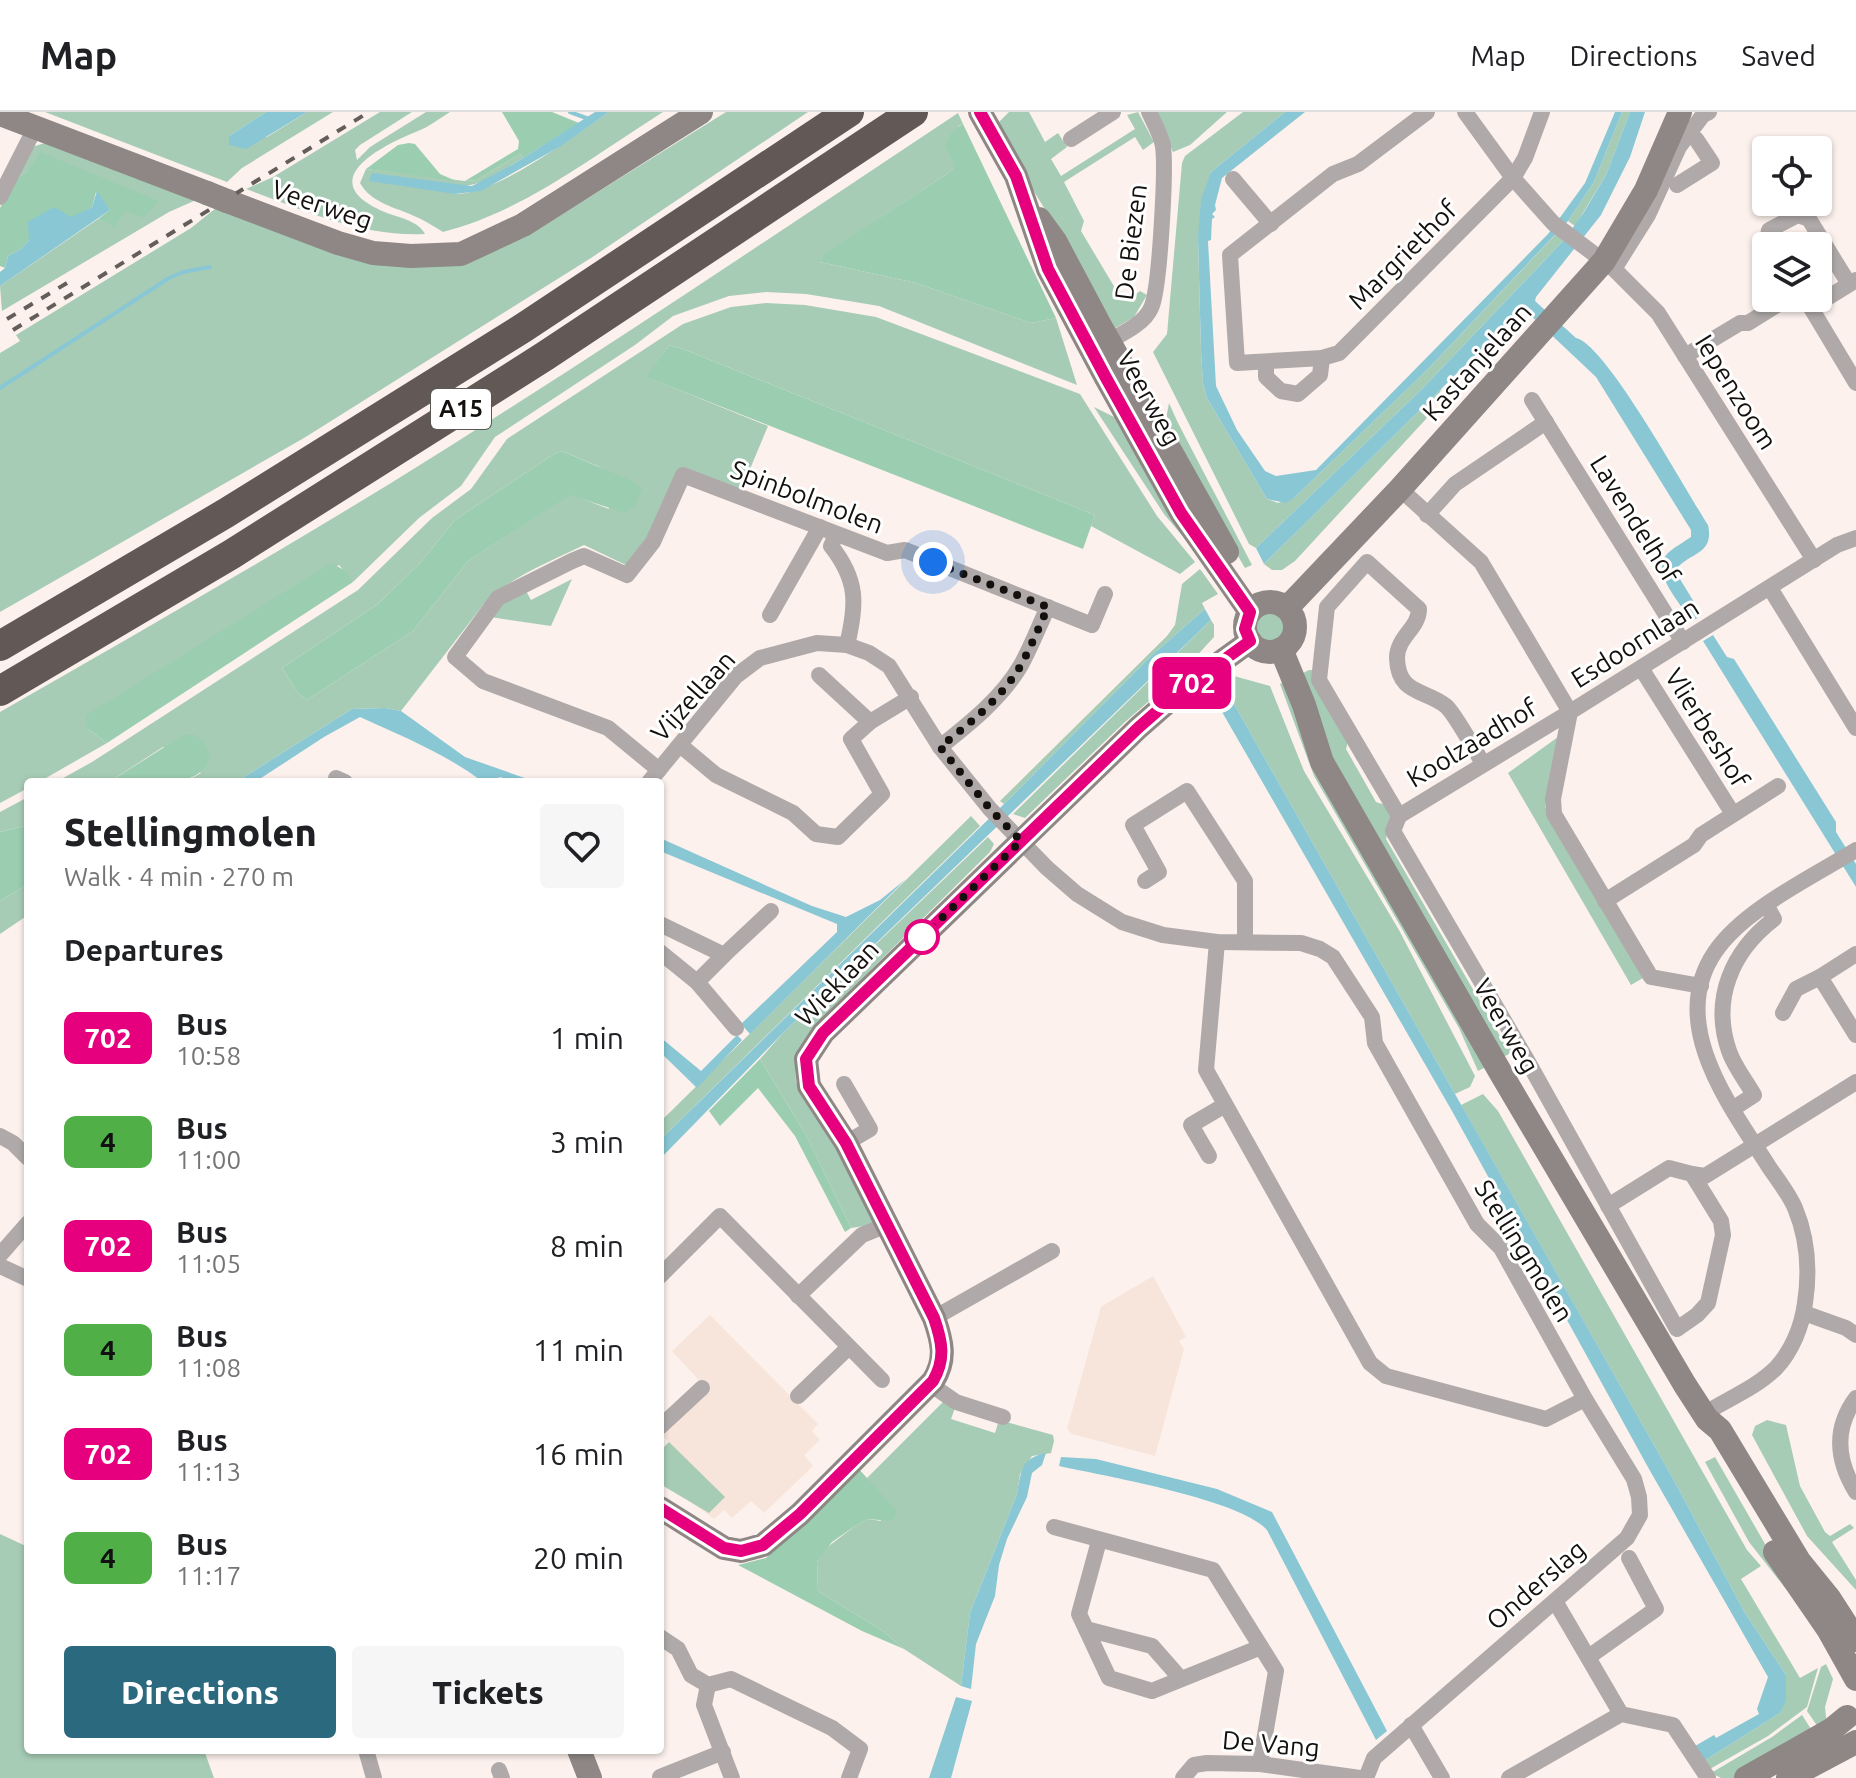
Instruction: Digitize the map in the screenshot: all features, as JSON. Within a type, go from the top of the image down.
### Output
[{"type":"highway","name":"A15","points":[[0,646],[226,513],[523,328],[849,112]]},
{"type":"highway","name":"A15","points":[[0,691],[232,554],[545,356],[913,112]]},
{"type":"street","name":"Veerweg","points":[[0,114],[338,243],[373,253],[411,256],[461,254],[523,225],[701,112]]},
{"type":"street","name":"Veerweg","points":[[980,112],[1004,152],[1023,198],[1055,241],[1100,346],[1181,513],[1256,608]]},
{"type":"street","points":[[1071,139],[1113,112]]},
{"type":"street","name":"De Biezen","points":[[1100,346],[1134,326],[1151,309],[1164,164],[1161,139],[1149,112]]},
{"type":"street","name":"Margriethof","points":[[1427,112],[1358,164],[1333,174],[1230,255],[1237,363],[1322,358],[1339,353],[1513,178],[1525,158],[1542,112]]},
{"type":"street","points":[[1465,112],[1513,178],[1561,229],[1602,259]]},
{"type":"street","name":"Kastanjelaan","points":[[1287,608],[1550,323],[1602,259],[1646,190],[1680,125],[1709,112]]},
{"type":"street","points":[[1677,185],[1712,163],[1696,139],[1680,125]]},
{"type":"street","points":[[0,197],[35,128]]},
{"type":"street","points":[[1233,179],[1271,224]]},
{"type":"street","points":[[1769,232],[1798,215],[1809,219],[1818,232]]},
{"type":"street","points":[[1832,252],[1853,282],[1832,292]]},
{"type":"street","name":"Iepenzoom","points":[[1602,259],[1658,313],[1814,560]]},
{"type":"street","points":[[1685,356],[1740,323],[1748,323],[1766,312]]},
{"type":"street","points":[[1814,312],[1855,378]]},
{"type":"street","name":"Margriethof","points":[[1266,362],[1266,377],[1281,391],[1298,394],[1320,375],[1322,358]]},
{"type":"street","name":"Lavendelhof","points":[[1532,400],[1683,642]]},
{"type":"street","points":[[1427,515],[1455,484],[1546,422]]},
{"type":"street","name":"Spinbolmolen","points":[[654,776],[608,728],[483,681],[455,657],[498,598],[572,561],[584,556],[627,575],[653,542],[683,475],[887,553],[905,550],[1092,625],[1105,594]]},
{"type":"street","points":[[1400,489],[1481,562],[1570,712]]},
{"type":"street","points":[[770,615],[820,527]]},
{"type":"street","points":[[836,535],[831,546],[843,561],[854,593],[854,615],[847,645]]},
{"type":"street","name":"Esdoornlaan","points":[[1701,986],[1651,977],[1554,814],[1553,799],[1570,712],[1837,545],[1856,538]]},
{"type":"street","points":[[1483,763],[1447,707],[1409,688],[1402,678],[1397,661],[1398,647],[1419,617],[1419,609],[1367,562],[1327,607],[1319,680],[1399,816],[1393,831],[1677,1329],[1708,1303],[1723,1235],[1721,1221],[1692,1174]]},
{"type":"street","points":[[1770,588],[1856,728]]},
{"type":"street","points":[[1275,602],[1287,608],[1294,618],[1295,630],[1290,641],[1281,649],[1264,651],[1250,641],[1245,625],[1256,608],[1275,602]]},
{"type":"street","points":[[940,747],[964,729],[1006,687],[1021,665],[1048,607]]},
{"type":"street","name":"Wieklaan","points":[[664,1510],[724,1548],[741,1551],[763,1545],[800,1514],[930,1384],[939,1371],[942,1343],[934,1318],[846,1143],[809,1086],[806,1059],[823,1033],[1014,834],[1178,693],[1250,641]]},
{"type":"street","name":"Vijzellaan","points":[[654,776],[736,676],[760,658],[817,643],[847,645],[869,653],[889,666],[940,747],[1014,834]]},
{"type":"street","name":"Veerweg","points":[[1281,649],[1304,705],[1322,762],[1510,1088],[1706,1416],[1720,1430],[1799,1561],[1829,1598],[1856,1640]]},
{"type":"street","name":"Vlierbeshof","points":[[1641,668],[1733,814]]},
{"type":"street","points":[[819,675],[870,722]]},
{"type":"street","points":[[680,745],[716,775],[793,813],[816,834],[838,837],[882,794],[851,739],[870,722],[911,697]]},
{"type":"street","name":"Koolzaadhof","points":[[1399,816],[1570,712]]},
{"type":"street","name":"Vlierbeshof","points":[[1605,901],[1694,845],[1701,835],[1778,786]]},
{"type":"street","points":[[1014,834],[1077,894],[1122,922],[1163,935],[1217,942],[1245,941],[1245,881],[1187,791],[1133,825],[1159,872],[1145,881]]},
{"type":"street","points":[[1706,1416],[1775,1368],[1793,1344],[1804,1313],[1809,1274],[1805,1237],[1794,1206],[1734,1108],[1703,1048],[1697,1005],[1701,986],[1706,967],[1715,951],[1737,926],[1770,912],[1854,851]]},
{"type":"street","points":[[697,982],[771,911]]},
{"type":"street","points":[[1734,1108],[1754,1095],[1730,1054],[1723,1030],[1724,991],[1737,957],[1770,912]]},
{"type":"street","points":[[664,926],[724,955]]},
{"type":"street","name":"Stellingmolen","points":[[1245,941],[1301,943],[1333,957],[1372,1017],[1375,1043],[1416,1119],[1477,1224],[1501,1248],[1585,1399]]},
{"type":"street","points":[[1217,942],[1206,1070],[1376,1370],[1386,1376],[1546,1419],[1585,1399]]},
{"type":"street","points":[[1783,1013],[1796,989],[1856,954]]},
{"type":"street","points":[[664,955],[697,982],[736,1028]]},
{"type":"street","points":[[1820,977],[1856,1035]]},
{"type":"street","points":[[1608,1206],[1669,1168],[1705,1176],[1856,1082]]},
{"type":"street","points":[[844,1084],[870,1129],[846,1143]]},
{"type":"street","points":[[1209,1156],[1191,1125],[1225,1105]]},
{"type":"street","points":[[0,1136],[24,1154]]},
{"type":"street","points":[[664,1272],[720,1216],[882,1380]]},
{"type":"street","points":[[798,1296],[862,1235],[887,1225]]},
{"type":"street","points":[[0,1255],[24,1228]]},
{"type":"street","points":[[934,1318],[1052,1251]]},
{"type":"street","points":[[0,1266],[24,1277]]},
{"type":"street","points":[[1804,1313],[1846,1328],[1856,1335]]},
{"type":"street","points":[[798,1396],[849,1347]]},
{"type":"street","points":[[930,1384],[956,1402],[1003,1417]]},
{"type":"street","points":[[664,1423],[702,1388]]},
{"type":"street","points":[[1856,1398],[1843,1420],[1839,1438],[1845,1473],[1856,1492]]},
{"type":"street","name":"Onderslag","points":[[1363,1778],[1374,1758],[1627,1538],[1640,1515],[1634,1479],[1585,1399]]},
{"type":"street","name":"Veerweg","points":[[1706,1416],[1715,1448],[1774,1551],[1828,1629],[1856,1679]]},
{"type":"street","points":[[1054,1527],[1213,1570],[1276,1671],[1260,1764]]},
{"type":"street","points":[[1099,1541],[1079,1614],[1109,1678],[1152,1691],[1261,1647]]},
{"type":"street","points":[[1590,1656],[1656,1609],[1629,1558]]},
{"type":"street","points":[[1555,1601],[1590,1656],[1621,1714]]},
{"type":"street","points":[[1086,1629],[1152,1646],[1181,1679]]},
{"type":"street","points":[[664,1640],[678,1649],[691,1675],[708,1685],[731,1679],[832,1728],[860,1749],[849,1778]]},
{"type":"street","points":[[708,1685],[704,1705],[732,1778]]},
{"type":"street","points":[[1746,1778],[1831,1730],[1852,1726],[1848,1699],[1856,1686]]},
{"type":"street","points":[[1509,1778],[1621,1714],[1673,1725],[1705,1773]]},
{"type":"street","points":[[1405,1731],[1442,1778]]},
{"type":"street","points":[[1788,1778],[1856,1742]]},
{"type":"street","points":[[660,1777],[723,1752]]},
{"type":"street","points":[[367,1754],[374,1778]]},
{"type":"street","points":[[581,1754],[590,1778]]},
{"type":"street","name":"De Vang","points":[[1183,1778],[1194,1765],[1207,1763],[1260,1764],[1363,1778]]},
{"type":"shaded area","points":[[1153,1276],[1186,1337],[1179,1341],[1184,1349],[1155,1456],[1072,1434],[1067,1429],[1101,1307]]},
{"type":"shaded area","points":[[710,1315],[818,1424],[812,1431],[820,1440],[804,1455],[813,1466],[764,1513],[751,1501],[732,1518],[724,1510],[714,1519],[664,1486],[664,1447],[669,1442],[664,1433],[708,1390],[672,1351]]},
{"type":"green space","points":[[45,112],[266,112],[229,136],[267,137],[307,112],[333,112],[242,168],[227,182]]},
{"type":"green space","points":[[380,112],[412,112],[360,145],[355,150],[357,160],[370,147],[426,112],[450,112],[387,145],[360,165],[353,176],[353,188],[362,199],[382,211],[412,222],[425,234],[356,227],[246,189],[273,177]]},
{"type":"green space","points":[[502,112],[552,112],[579,123],[523,158],[520,154],[477,180],[465,181],[518,149],[519,141]]},
{"type":"green space","points":[[609,112],[663,112],[529,197],[473,223],[443,232],[377,200],[360,183],[366,169],[477,180],[520,154],[523,158],[482,181],[455,186],[455,194],[472,192],[513,175]]},
{"type":"green space","points":[[726,112],[808,112],[591,258],[304,438],[0,612],[0,353],[20,341],[16,335],[191,228],[216,208],[372,262],[540,228]]},
{"type":"green space","points":[[1009,112],[1029,112],[1045,142],[1058,133],[1067,147],[1051,159],[1061,176],[1135,129],[1127,115],[1138,112],[1154,142],[1143,150],[1135,137],[1064,182],[1084,221],[1081,231],[1115,288],[1131,298],[1140,291],[1147,295],[1134,317],[1112,330],[1064,240],[994,127]]},
{"type":"green space","points":[[1156,112],[1227,112],[1190,145],[1173,152]]},
{"type":"green space","points":[[1243,112],[1285,112],[1211,172],[1198,238],[1201,351],[1207,398],[1267,499],[1278,503],[1295,497],[1428,369],[1556,234],[1564,240],[1422,389],[1256,548],[1249,544],[1153,352],[1167,334],[1182,163],[1185,156]]},
{"type":"green space","points":[[1622,112],[1630,112],[1606,175],[1575,226],[1568,221],[1594,182]]},
{"type":"green space","points":[[958,113],[963,124],[958,126],[953,168],[825,254],[820,262],[916,283],[1031,323],[1056,318],[1077,385],[879,306],[806,294],[766,292],[729,296],[673,316],[635,345],[495,437],[461,486],[419,518],[353,582],[339,565],[88,729],[107,743],[46,778],[24,778],[24,790],[0,803],[0,712],[391,483],[605,347]]},
{"type":"green space","points":[[963,124],[1056,318],[1031,323],[916,283],[820,262],[824,254],[947,174],[953,168],[953,162],[945,146],[951,133]]},
{"type":"green space","points":[[51,141],[196,200],[169,212],[2,311],[0,286],[98,219],[114,226],[126,210],[158,201],[28,171],[14,180],[32,147]]},
{"type":"green space","points":[[415,144],[440,174],[456,181],[366,169],[398,145]]},
{"type":"green space","points":[[40,152],[159,201],[143,218],[126,211],[114,227],[98,219],[110,210],[96,192],[92,207],[29,240],[8,256],[5,268],[0,266],[0,208],[14,180],[28,171]]},
{"type":"green space","points":[[766,303],[805,305],[876,317],[1080,394],[1157,516],[1195,562],[1180,574],[1091,526],[1095,515],[669,345],[647,377],[768,426],[740,493],[682,469],[647,544],[628,566],[584,545],[530,571],[505,586],[483,605],[401,711],[352,709],[242,778],[192,778],[201,773],[163,747],[115,778],[63,778],[358,590],[432,518],[471,489],[507,439],[683,324],[731,307]],"holes":[[[562,451],[600,467],[609,509],[570,494],[468,561],[413,631],[307,700],[298,693],[282,668],[378,604],[421,562],[455,520],[554,454]]]},
{"type":"green space","points":[[669,345],[1095,515],[1083,549],[646,377]]},
{"type":"green space","points":[[1442,388],[1426,419],[1295,561],[1282,570],[1272,570],[1264,564]]},
{"type":"green space","points":[[1169,403],[1252,565],[1245,568],[1164,430]]},
{"type":"green space","points":[[1094,407],[1128,424],[1190,545],[1164,514]]},
{"type":"green space","points":[[562,451],[632,481],[642,489],[635,506],[625,513],[570,495],[468,561],[413,631],[307,700],[298,693],[282,668],[378,604],[421,562],[455,520]]},
{"type":"green space","points":[[331,563],[346,571],[353,582],[107,743],[88,729],[85,722],[88,714]]},
{"type":"green space","points":[[1200,569],[1218,594],[1202,603],[1205,609],[1151,656],[1004,804],[1000,801],[1167,636],[1175,625],[1182,584]]},
{"type":"green space","points":[[572,579],[551,626],[490,617],[499,604],[526,591],[531,600]]},
{"type":"green space","points":[[1270,611],[1276,612],[1284,620],[1284,632],[1276,640],[1270,641],[1264,640],[1256,632],[1255,626],[1256,620],[1264,612]]},
{"type":"green space","points":[[1211,620],[1214,637],[1180,674],[1025,818],[1013,814]]},
{"type":"green space","points":[[1315,670],[1348,742],[1346,749],[1376,802],[1385,805],[1391,815],[1386,839],[1504,1043],[1515,1051],[1503,1057],[1337,774],[1303,673]]},
{"type":"green space","points":[[1234,676],[1270,686],[1304,771],[1399,930],[1475,1076],[1470,1087],[1455,1094],[1226,690],[1224,683]]},
{"type":"green space","points":[[1284,682],[1486,1067],[1478,1071],[1459,1028],[1314,776],[1280,684]]},
{"type":"green space","points":[[193,734],[199,738],[210,757],[204,768],[194,776],[115,778],[182,736]]},
{"type":"green space","points":[[1558,737],[1545,807],[1600,904],[1650,974],[1631,985],[1508,773]]},
{"type":"green space","points":[[24,799],[24,826],[0,832],[0,812]]},
{"type":"green space","points":[[971,816],[980,826],[664,1136],[664,1118]]},
{"type":"green space","points":[[24,826],[24,886],[0,901],[0,832]]},
{"type":"green space","points":[[988,837],[994,844],[990,852],[813,1027],[795,1061],[796,1082],[836,1143],[874,1219],[871,1225],[851,1228],[806,1135],[760,1059],[783,1033]]},
{"type":"green space","points":[[24,886],[24,918],[0,934],[0,901]]},
{"type":"green space","points":[[760,1059],[806,1135],[851,1228],[845,1232],[795,1136],[758,1088],[720,1126],[709,1111]]},
{"type":"green space","points":[[1483,1094],[1498,1111],[1747,1550],[1761,1566],[1741,1579],[1800,1678],[1818,1668],[1807,1707],[1768,1736],[1708,1770],[1704,1761],[1780,1713],[1786,1675],[1745,1613],[1671,1475],[1461,1105]]},
{"type":"green space","points":[[944,1401],[955,1408],[951,1419],[995,1433],[999,1420],[1053,1435],[1054,1441],[1051,1453],[1032,1456],[1020,1474],[1017,1494],[970,1613],[961,1686],[904,1649],[883,1631],[818,1591],[817,1562],[821,1552],[868,1519],[881,1521],[867,1478]]},
{"type":"green space","points":[[1767,1420],[1786,1425],[1800,1486],[1825,1532],[1830,1536],[1850,1524],[1854,1528],[1832,1542],[1856,1580],[1856,1590],[1807,1536],[1752,1435],[1755,1426]]},
{"type":"green space","points":[[669,1442],[725,1497],[709,1513],[664,1486],[664,1447]]},
{"type":"green space","points":[[1715,1457],[1776,1563],[1786,1589],[1749,1542],[1705,1462]]},
{"type":"green space","points":[[857,1467],[896,1510],[895,1517],[890,1521],[868,1519],[832,1542],[817,1561],[818,1591],[883,1631],[904,1649],[862,1631],[738,1565],[766,1558]]},
{"type":"green space","points":[[0,1534],[24,1545],[24,1754],[205,1754],[214,1778],[0,1778]]},
{"type":"green space","points":[[1826,1664],[1833,1679],[1825,1707],[1827,1726],[1820,1730],[1807,1711],[1821,1667]]},
{"type":"green space","points":[[1802,1715],[1811,1729],[1736,1778],[1721,1778],[1711,1773],[1772,1737]]},
{"type":"water","points":[[266,112],[307,112],[246,149],[229,145],[229,136]]},
{"type":"water","points":[[595,112],[609,112],[561,146],[481,191],[455,194],[369,181],[372,173],[472,186],[512,165]]},
{"type":"water","points":[[1285,112],[1305,112],[1222,178],[1216,210],[1212,214],[1215,217],[1212,219],[1211,240],[1208,241],[1216,386],[1237,430],[1265,471],[1276,476],[1316,470],[1548,234],[1585,183],[1615,112],[1622,112],[1594,182],[1568,221],[1428,369],[1286,503],[1267,499],[1207,398],[1201,351],[1198,238],[1201,200],[1211,172]]},
{"type":"water","points":[[1630,112],[1645,112],[1630,157],[1601,215],[1535,301],[1589,346],[1606,365],[1708,525],[1709,535],[1704,548],[1675,571],[1702,615],[1691,622],[1688,616],[1683,615],[1684,611],[1663,574],[1664,559],[1691,537],[1691,530],[1596,377],[1526,311],[1519,312],[1264,564],[1256,548],[1422,389],[1564,240],[1606,175]]},
{"type":"water","points":[[97,191],[110,210],[0,286],[0,272],[5,268],[8,256],[29,240],[28,222],[54,207],[71,217],[92,207]]},
{"type":"water","points":[[1205,609],[1211,620],[783,1033],[664,1155],[664,1136],[1151,656]]},
{"type":"water","points":[[1713,635],[1727,657],[1734,659],[1836,822],[1836,832],[1856,864],[1856,887],[1703,641]]},
{"type":"water","points":[[1226,690],[1671,1475],[1745,1613],[1786,1675],[1786,1700],[1780,1713],[1704,1761],[1695,1746],[1759,1714],[1757,1709],[1768,1677],[1649,1469],[1452,1111],[1214,698]]},
{"type":"water","points":[[352,709],[401,711],[465,757],[525,778],[477,778],[439,754],[360,717],[261,778],[242,778]]},
{"type":"water","points":[[664,840],[812,906],[846,917],[880,900],[906,879],[750,1034],[741,1024],[837,932],[837,924],[664,853]]},
{"type":"water","points":[[737,1035],[742,1040],[697,1088],[664,1056],[664,1040],[701,1071]]},
{"type":"water","points":[[1046,1453],[1042,1465],[1032,1473],[1027,1497],[1007,1539],[999,1565],[995,1596],[976,1644],[971,1689],[961,1686],[970,1613],[1017,1494],[1021,1472],[1031,1458]]},
{"type":"water","points":[[1061,1457],[1096,1459],[1217,1489],[1272,1512],[1387,1731],[1376,1740],[1267,1530],[1229,1508],[1201,1499],[1059,1466]]},
{"type":"water","points":[[956,1697],[972,1701],[951,1778],[929,1778]]},
{"type":"waterway","points":[[570,112],[589,119]]},
{"type":"waterway","points":[[0,388],[169,278],[210,267]]},
{"type":"railway","points":[[13,330],[369,112]]},
{"type":"railway","points":[[7,319],[67,283]]},
{"type":"bus line","name":"702","points":[[664,1511],[724,1548],[741,1551],[763,1545],[800,1514],[933,1381],[942,1358],[942,1343],[934,1318],[846,1143],[809,1086],[806,1059],[823,1033],[1138,728],[1178,693],[1250,641],[1245,625],[1250,612],[1181,513],[1105,376],[1048,269],[1016,176],[980,112]]},
{"type":"route","points":[[922,937],[1021,841],[990,809],[940,747],[964,729],[1006,687],[1021,665],[1048,607],[933,562]]}]
